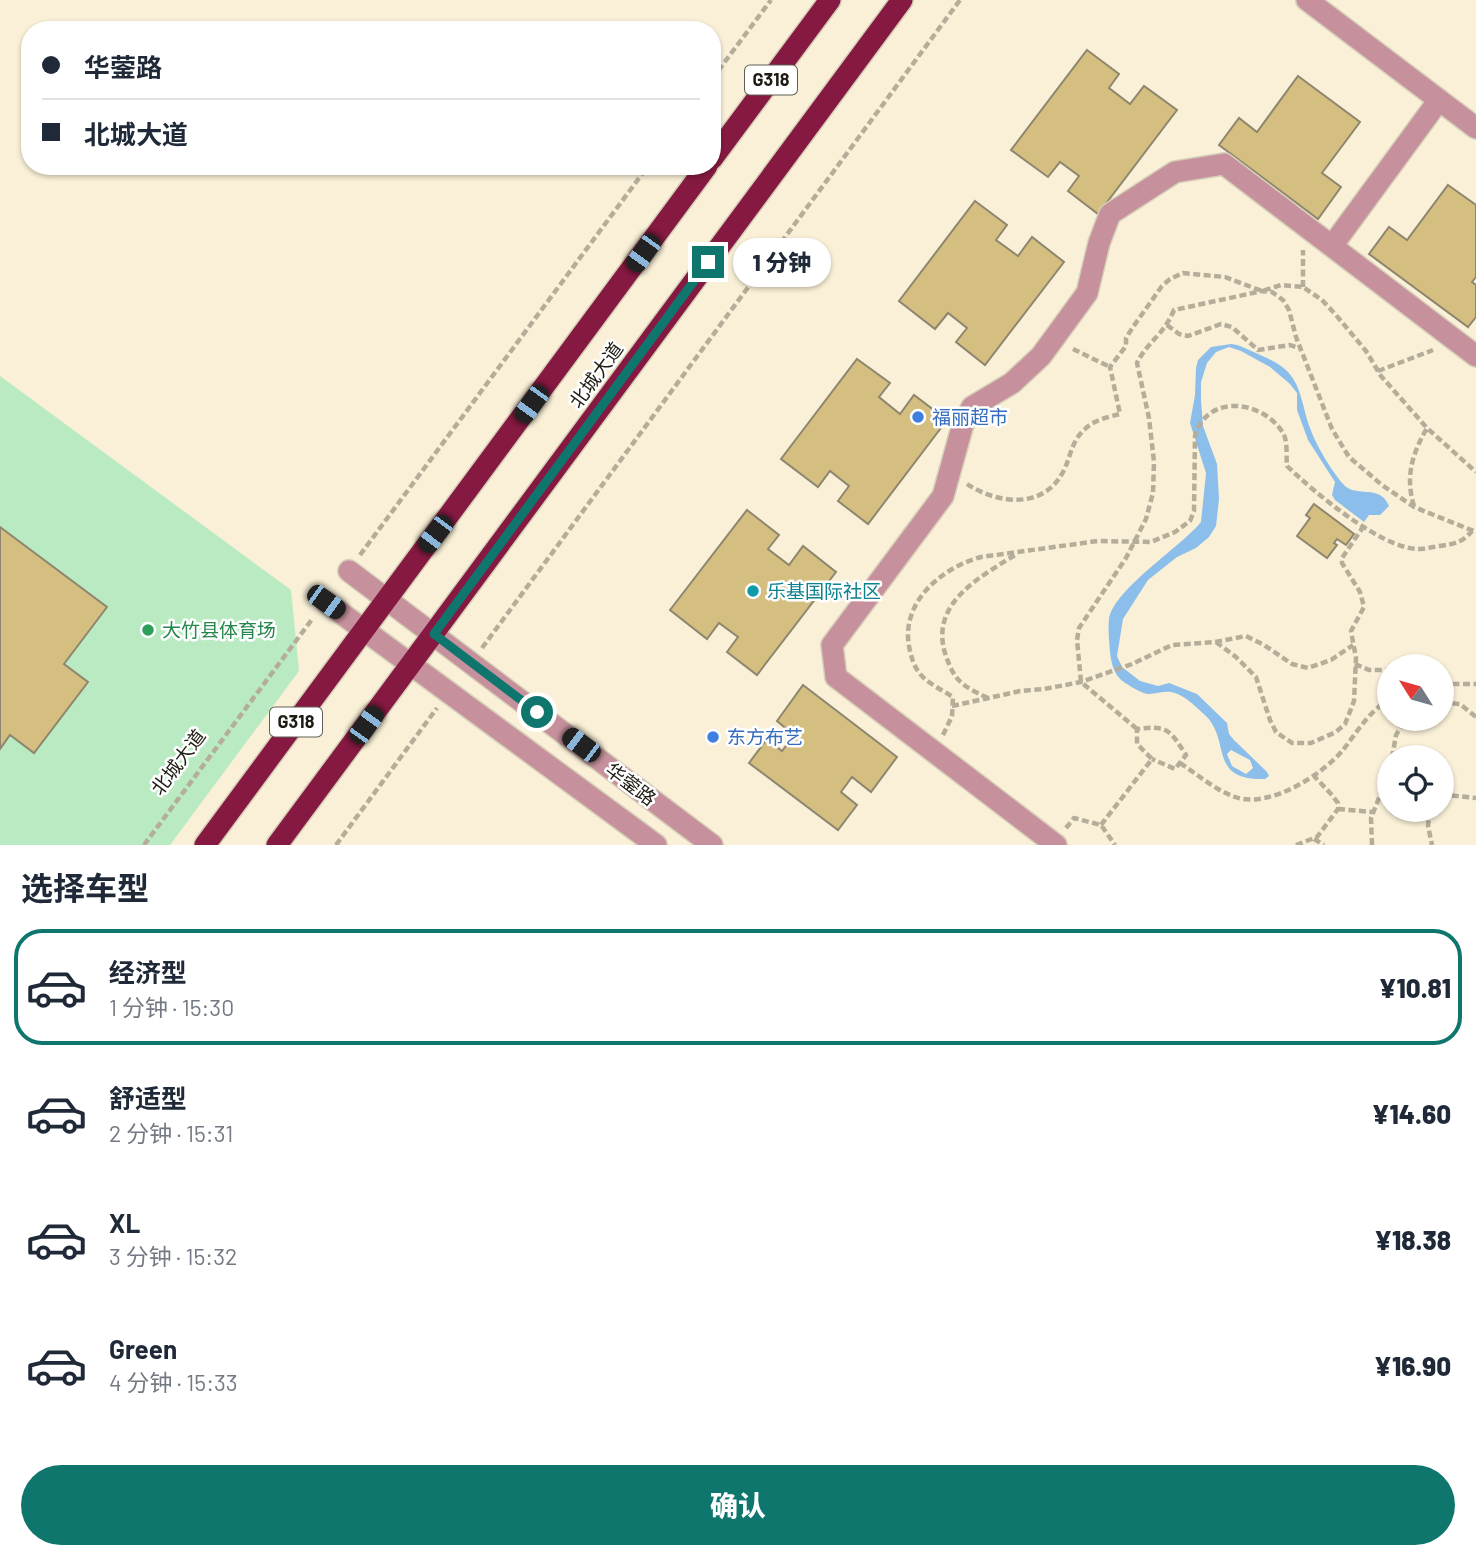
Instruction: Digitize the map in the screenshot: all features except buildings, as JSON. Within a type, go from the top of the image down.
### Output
[{"type":"highway","name":"G318","points":[[721,147],[830,0]]},
{"type":"highway","name":"北城大道","points":[[277,845],[902,0]]},
{"type":"highway","name":"北城大道","points":[[205,845],[700,175]]},
{"type":"street","points":[[1307,0],[1476,128]]},
{"type":"street","points":[[1332,246],[1439,100]]},
{"type":"street","points":[[1058,841],[835,677],[832,645],[943,496],[953,468],[963,424],[972,407],[1012,383],[1041,356],[1087,293],[1099,243],[1110,214],[1175,172],[1224,164],[1469,350]]},
{"type":"street","name":"华蓥路","points":[[349,571],[712,845]]},
{"type":"street","name":"华蓥路","points":[[326,602],[656,845]]},
{"type":"path","points":[[721,67],[771,0]]},
{"type":"path","points":[[471,662],[960,0]]},
{"type":"path","points":[[349,571],[641,175]]},
{"type":"path","points":[[1303,287],[1305,234],[1309,229]]},
{"type":"path","points":[[940,756],[942,737],[952,716],[953,697],[923,679],[916,668],[911,656],[908,625],[914,606],[925,591],[965,561],[981,557],[1080,542],[1151,542],[1175,532],[1190,522],[1194,511],[1195,436],[1198,427],[1212,411],[1222,406],[1248,406],[1279,428],[1284,435],[1287,466],[1383,540],[1418,549],[1458,544],[1474,531],[1414,507],[1366,473],[1349,457],[1337,441],[1283,300],[1272,292],[1210,274],[1182,273],[1170,279],[1133,327],[1126,338],[1126,346],[1110,368],[1120,414],[1101,419],[1083,430],[1073,445],[1061,476],[1046,491],[1014,501],[1003,499],[976,491],[966,484],[953,468]]},
{"type":"path","points":[[1137,729],[1137,744],[1152,759],[1175,769],[1186,755],[1172,732],[1158,726],[1137,729],[1080,682],[1077,640],[1079,628],[1119,569],[1150,506],[1154,478],[1149,418],[1136,363],[1144,348],[1157,339],[1174,310],[1281,285],[1303,287],[1322,300],[1336,315],[1427,428],[1476,472]]},
{"type":"path","points":[[1167,325],[1179,334],[1188,336],[1221,324],[1233,327],[1258,349],[1290,345],[1301,349]]},
{"type":"path","points":[[1055,338],[1110,368]]},
{"type":"path","points":[[1378,370],[1422,352],[1469,350]]},
{"type":"path","points":[[1414,507],[1409,492],[1411,461],[1427,428]]},
{"type":"path","points":[[1215,642],[1236,657],[1256,677],[1276,732],[1292,743],[1301,744],[1323,739],[1336,732],[1345,724],[1354,701],[1355,664],[1351,631],[1364,607],[1364,601],[1342,563],[1342,558],[1363,527]]},
{"type":"path","points":[[989,698],[960,684],[945,652],[942,627],[949,608],[960,593],[1017,553]]},
{"type":"path","name":"北城大道","points":[[144,845],[326,602]]},
{"type":"path","points":[[952,706],[1020,691],[1080,682],[1122,668],[1172,645],[1215,642],[1246,636],[1292,664],[1308,668],[1331,660],[1353,645]]},
{"type":"path","points":[[1355,664],[1369,670],[1377,670]]},
{"type":"path","points":[[1454,684],[1476,684]]},
{"type":"path","points":[[336,845],[449,693]]},
{"type":"path","points":[[1454,703],[1460,704],[1476,717]]},
{"type":"path","points":[[1180,763],[1234,797],[1248,800],[1263,798],[1280,793],[1331,764],[1377,708]]},
{"type":"path","points":[[1101,825],[1152,759]]},
{"type":"path","points":[[1296,845],[1314,839],[1338,809],[1338,803],[1314,776]]},
{"type":"path","points":[[1454,796],[1476,798]]},
{"type":"path","points":[[1372,845],[1371,818],[1377,803]]},
{"type":"path","points":[[1338,809],[1373,813]]},
{"type":"path","points":[[1058,841],[1074,818],[1101,825],[1115,845]]},
{"type":"path","points":[[1429,822],[1432,845]]},
{"type":"path","points":[[1314,839],[1324,845]]},
{"type":"green space","name":"大竹县体育场","points":[[0,376],[291,590],[299,671],[170,845],[0,845]]},
{"type":"water","points":[[1238,345],[1284,369],[1293,378],[1316,442],[1338,478],[1354,491],[1380,495],[1389,506],[1380,515],[1369,515],[1364,522],[1335,500],[1332,495],[1335,482],[1308,440],[1297,410],[1297,393],[1290,384],[1270,367],[1241,351],[1229,347],[1216,352],[1207,363],[1201,382],[1201,400],[1203,426],[1217,464],[1219,499],[1216,526],[1209,537],[1196,548],[1177,557],[1148,580],[1123,619],[1117,656],[1122,667],[1140,681],[1158,686],[1169,683],[1197,694],[1227,723],[1229,734],[1234,740],[1267,772],[1269,776],[1265,779],[1235,774],[1228,767],[1218,737],[1206,716],[1181,695],[1168,692],[1146,694],[1125,683],[1116,673],[1110,656],[1109,619],[1114,607],[1135,581],[1201,522],[1206,473],[1190,423],[1198,360],[1211,347]],"holes":[[[1231,750],[1250,760],[1253,768],[1246,774],[1232,766],[1227,754]]]},
{"type":"place","name":"福丽超市","points":[[918,417]]},
{"type":"place","name":"乐基国际社区","points":[[753,591]]},
{"type":"place","name":"大竹县体育场","points":[[148,630]]},
{"type":"place","name":"东方布艺","points":[[713,737]]},
{"type":"route","points":[[537,712],[434,634],[708,262]]}]
